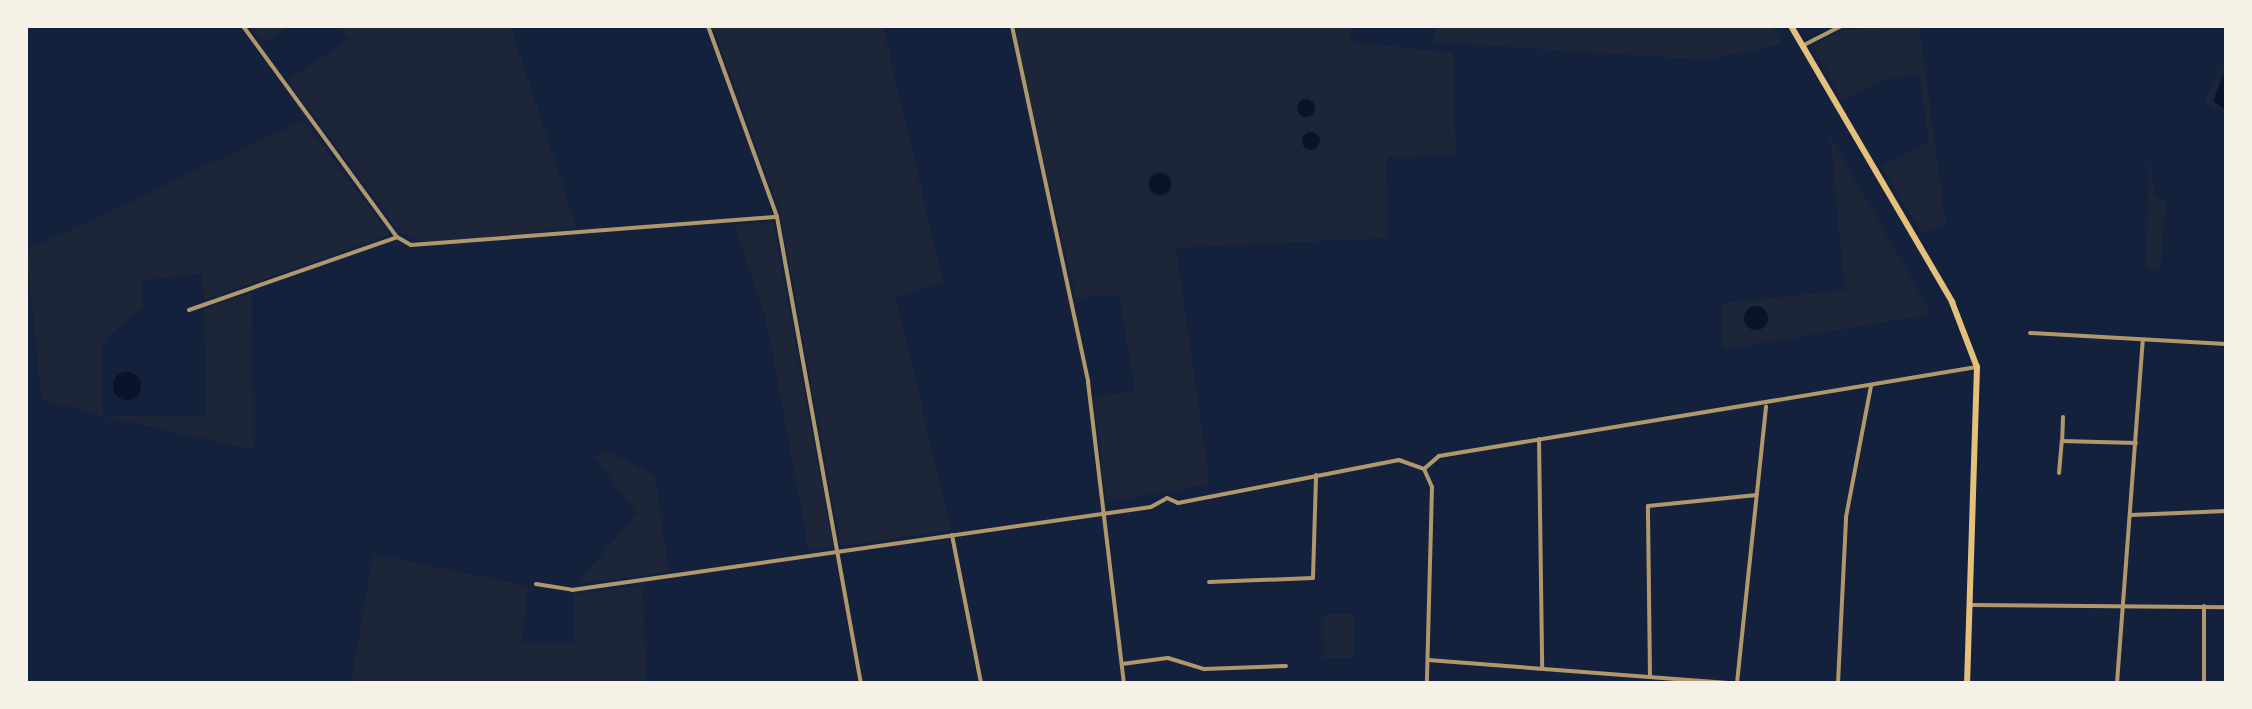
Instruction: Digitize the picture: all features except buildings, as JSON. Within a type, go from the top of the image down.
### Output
[{"type":"main road","points":[[1791,26],[1952,302],[1977,367],[1972,605],[1967,683]]},
{"type":"street","points":[[243,26],[397,237],[428,247],[777,217]]},
{"type":"street","points":[[708,26],[777,217],[861,683]]},
{"type":"street","points":[[1012,26],[1088,382],[1124,683]]},
{"type":"street","points":[[1802,46],[1841,26]]},
{"type":"street","points":[[189,310],[397,237]]},
{"type":"street","points":[[2030,333],[2226,344]]},
{"type":"street","points":[[2117,683],[2143,341]]},
{"type":"street","points":[[1424,469],[1439,456],[1766,406],[1977,367]]},
{"type":"street","points":[[1838,683],[1846,517],[1871,386]]},
{"type":"street","points":[[1737,683],[1766,406]]},
{"type":"street","points":[[2059,473],[2063,417]]},
{"type":"street","points":[[1539,439],[1542,668]]},
{"type":"street","points":[[2062,441],[2136,443]]},
{"type":"street","points":[[536,584],[572,590],[838,552],[1103,509],[1279,487],[1285,479],[1399,460],[1424,469],[1432,487],[1435,585],[1427,683]]},
{"type":"street","points":[[1209,582],[1313,578],[1316,475]]},
{"type":"street","points":[[1650,677],[1648,506],[1756,495]]},
{"type":"street","points":[[2131,515],[2226,511]]},
{"type":"street","points":[[952,535],[981,683]]},
{"type":"street","points":[[1972,605],[2226,607]]},
{"type":"street","points":[[2204,606],[2204,683]]},
{"type":"street","points":[[1122,664],[1168,658],[1204,669],[1286,666]]},
{"type":"street","points":[[1428,660],[1728,683]]},
{"type":"shaded area","points":[[251,26],[292,26],[263,43]]},
{"type":"shaded area","points":[[339,26],[510,26],[577,228],[431,243],[400,233],[288,80],[349,40]]},
{"type":"shaded area","points":[[713,26],[883,26],[943,281],[896,297],[951,530],[841,546],[780,213]]},
{"type":"shaded area","points":[[1013,26],[1351,26],[1351,42],[1453,53],[1456,156],[1387,157],[1388,238],[1176,248],[1210,484],[1106,502],[1094,397],[1135,391],[1119,295],[1076,298]]},
{"type":"shaded area","points":[[1435,26],[1772,26],[1782,44],[1705,60],[1434,42]]},
{"type":"shaded area","points":[[1919,26],[1946,224],[1922,233],[1881,166],[1929,142],[1919,76],[1891,77],[1842,101],[1813,45],[1843,30]]},
{"type":"shaded area","points":[[2225,59],[2213,101],[2226,114],[2204,101]]},
{"type":"shaded area","points":[[2226,69],[2226,109],[2213,102]]},
{"type":"shaded area","points":[[1306,99],[1315,108],[1306,117],[1297,108]]},
{"type":"shaded area","points":[[303,120],[390,235],[204,300],[202,273],[142,281],[143,307],[103,341],[103,416],[42,400],[26,251]]},
{"type":"shaded area","points":[[1307,132],[1315,132],[1320,141],[1318,148],[1307,150],[1302,145],[1302,137]]},
{"type":"shaded area","points":[[1830,136],[1932,314],[1723,350],[1723,303],[1845,290]]},
{"type":"shaded area","points":[[2149,156],[2155,196],[2166,202],[2160,272],[2146,268]]},
{"type":"shaded area","points":[[1160,173],[1168,176],[1171,184],[1168,192],[1160,195],[1152,192],[1149,184],[1152,176]]},
{"type":"shaded area","points":[[773,222],[833,547],[809,551],[766,319],[734,225]]},
{"type":"shaded area","points":[[252,293],[253,450],[103,416],[206,415],[204,309]]},
{"type":"shaded area","points":[[1756,306],[1767,313],[1768,318],[1761,329],[1756,330],[1745,323],[1744,318],[1751,307]]},
{"type":"shaded area","points":[[127,372],[137,376],[141,386],[137,396],[127,400],[117,396],[113,386],[117,376]]},
{"type":"shaded area","points":[[609,451],[655,476],[669,572],[576,584],[637,514],[595,457]]},
{"type":"shaded area","points":[[373,554],[528,586],[522,643],[575,643],[574,594],[643,586],[646,683],[351,683]]},
{"type":"shaded area","points":[[1353,614],[1354,658],[1324,659],[1323,615]]}]
